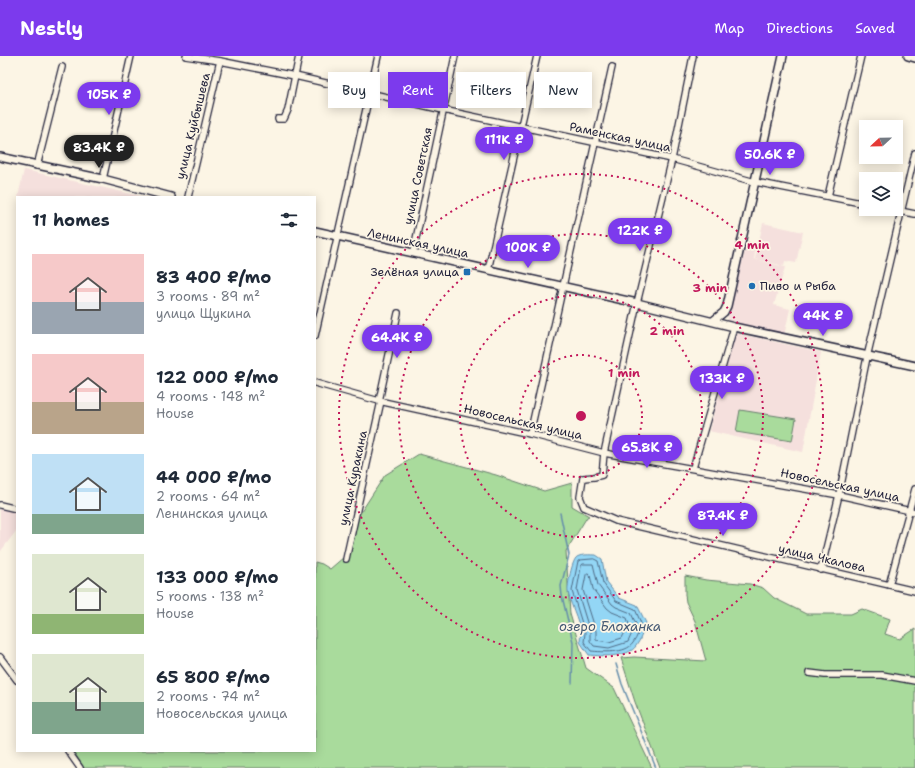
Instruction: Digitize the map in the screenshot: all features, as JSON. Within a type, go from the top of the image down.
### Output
[{"type":"street","points":[[103,179],[131,56]]},
{"type":"street","name":"Раменская улица","points":[[186,56],[219,59],[328,83]]},
{"type":"street","points":[[278,119],[284,119],[288,110],[299,56]]},
{"type":"street","points":[[375,72],[378,56]]},
{"type":"street","name":"улица Советская","points":[[413,253],[455,56]]},
{"type":"street","points":[[488,270],[537,56]]},
{"type":"street","points":[[604,452],[637,303],[672,159],[693,56]]},
{"type":"street","points":[[713,321],[724,312],[727,306],[783,56]]},
{"type":"street","points":[[828,196],[861,56]]},
{"type":"street","points":[[908,56],[915,58]]},
{"type":"street","name":"улица Куйбышева","points":[[188,196],[219,59]]},
{"type":"street","points":[[37,166],[62,67]]},
{"type":"street","points":[[530,434],[612,67]]},
{"type":"street","name":"Раменская улица","points":[[380,95],[672,159],[755,182],[859,203]]},
{"type":"street","points":[[316,332],[367,108]]},
{"type":"street","points":[[903,207],[915,153]]},
{"type":"street","points":[[0,157],[103,179],[167,196]]},
{"type":"street","points":[[903,211],[915,214]]},
{"type":"street","points":[[821,570],[839,495],[867,356],[901,216]]},
{"type":"street","name":"Ленинская улица","points":[[316,231],[637,303],[734,327],[915,366]]},
{"type":"street","name":"улица Куракина","points":[[346,559],[398,313]]},
{"type":"street","points":[[693,468],[734,327]]},
{"type":"street","name":"Новосельская улица","points":[[316,384],[380,401],[604,452],[839,495],[915,512]]},
{"type":"street","name":"улица Чкалова","points":[[604,452],[602,475],[583,478],[580,497],[584,507],[616,521],[915,591]]},
{"type":"street","points":[[889,585],[915,489]]},
{"type":"street","points":[[0,506],[16,509]]},
{"type":"street","points":[[0,657],[16,679]]},
{"type":"street","points":[[809,673],[825,675],[882,675],[915,681]]},
{"type":"street","points":[[69,752],[80,768]]},
{"type":"shaded area","points":[[24,170],[141,196],[18,196]]},
{"type":"shaded area","points":[[763,223],[803,232],[796,263],[785,261],[784,266],[755,259]]},
{"type":"shaded area","points":[[747,243],[756,245],[754,259],[785,267],[774,305],[790,309],[784,336],[727,321]]},
{"type":"shaded area","points":[[735,333],[821,352],[803,452],[709,431]]},
{"type":"shaded area","points":[[0,508],[16,513],[16,531],[0,552]]},
{"type":"green space","points":[[740,410],[796,419],[792,441],[736,432]]},
{"type":"green space","points":[[419,454],[496,475],[544,491],[572,483],[572,506],[589,516],[566,551],[570,614],[586,668],[614,688],[652,768],[82,768],[83,766],[74,752],[316,752],[316,562],[330,569],[351,551],[359,515],[385,475]]},
{"type":"green space","points":[[685,576],[706,580],[750,584],[763,588],[774,598],[806,614],[851,614],[862,609],[890,619],[885,634],[900,639],[915,629],[915,768],[660,768],[635,702],[621,658],[634,657],[706,661],[695,621],[686,602]]},
{"type":"water","name":"озеро Блоханка","points":[[584,555],[596,555],[602,559],[606,582],[619,598],[637,605],[646,623],[638,644],[627,653],[607,656],[589,655],[580,642],[580,629],[568,592],[569,579],[573,563],[577,557]]},
{"type":"waterway","points":[[560,513],[569,555],[561,586],[573,642],[572,683]]},
{"type":"waterway","points":[[616,664],[622,684],[656,768]]},
{"type":"place","name":"Зелёная улица","points":[[467,272]]},
{"type":"place","name":"Пиво и Рыба","points":[[752,286]]}]
